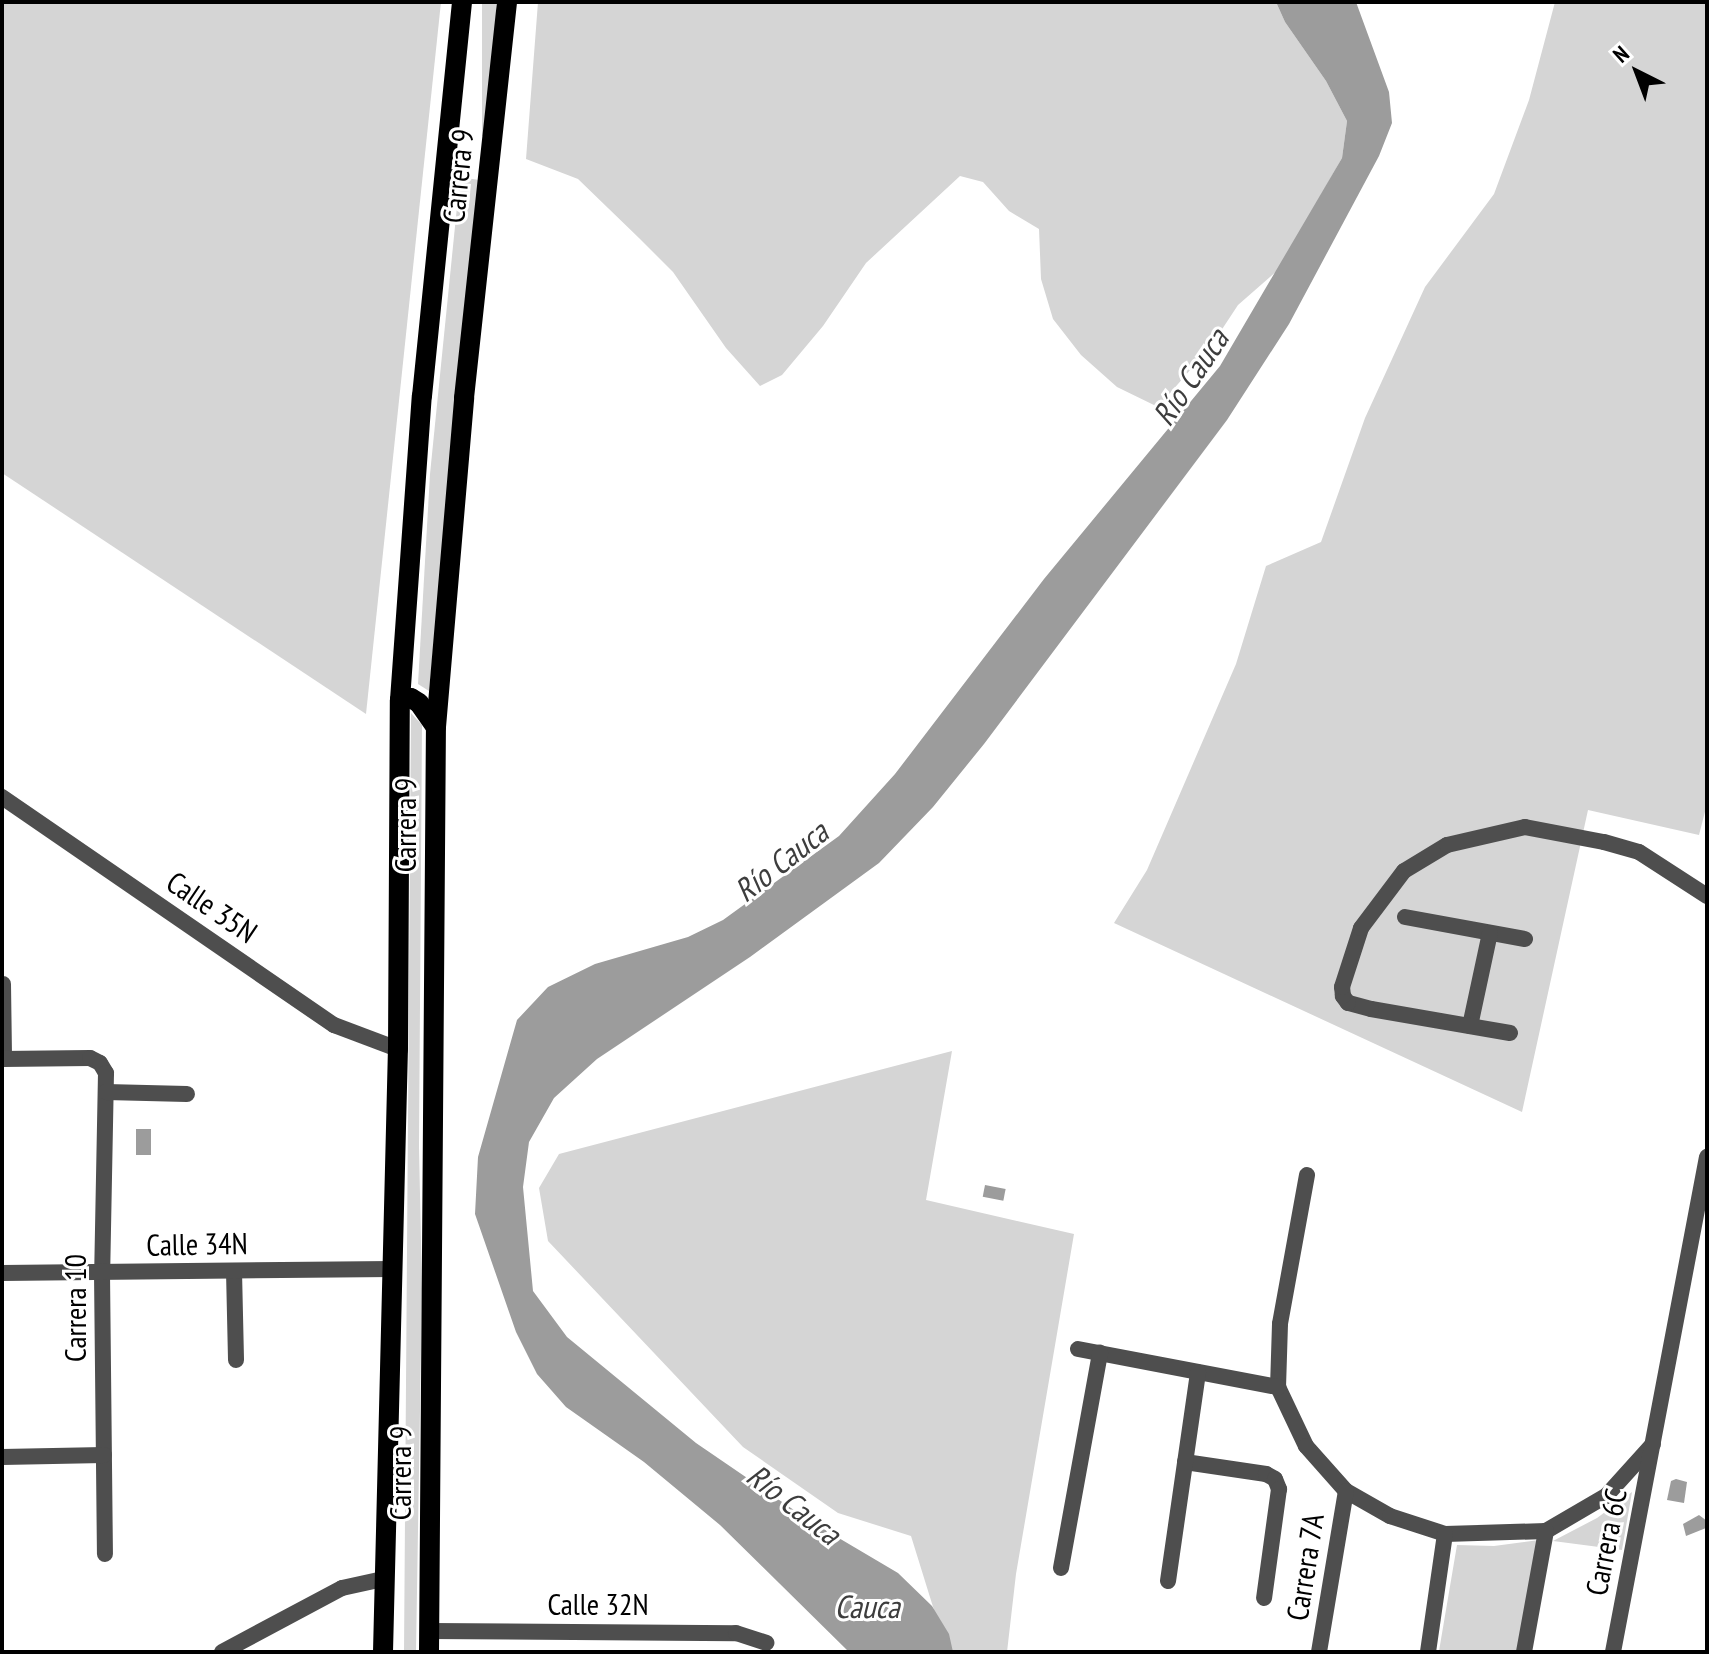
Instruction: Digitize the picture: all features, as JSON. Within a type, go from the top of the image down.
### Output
[{"type":"main road","name":"Carrera 9","points":[[383,1652],[398,1049],[400,700],[422,396],[462,2]]},
{"type":"main road","name":"Carrera 9","points":[[429,1642],[436,727],[464,398],[507,2]]},
{"type":"main road","points":[[400,700],[411,698],[419,703],[436,727]]},
{"type":"street","name":"Calle 35N","points":[[2,797],[334,1025],[398,1049]]},
{"type":"street","points":[[1510,1033],[1371,1009],[1348,1003],[1343,996],[1342,987],[1361,928],[1404,871],[1447,845],[1525,827],[1639,852],[1707,896]]},
{"type":"street","points":[[1405,917],[1525,939]]},
{"type":"street","points":[[1470,1026],[1490,933]]},
{"type":"street","points":[[3,984],[3,1059]]},
{"type":"street","name":"Carrera 10","points":[[3,1059],[90,1058],[100,1063],[106,1073],[102,1273],[105,1554]]},
{"type":"street","points":[[106,1092],[187,1094]]},
{"type":"street","name":"Carrera 6C","points":[[1613,1652],[1653,1444],[1700,1232],[1707,1157]]},
{"type":"street","points":[[1307,1175],[1280,1324],[1278,1387],[1306,1446],[1346,1491],[1390,1516],[1445,1534],[1546,1531],[1606,1496],[1653,1444]]},
{"type":"street","name":"Calle 34N","points":[[2,1273],[392,1269]]},
{"type":"street","points":[[234,1271],[236,1360]]},
{"type":"street","points":[[1078,1349],[1278,1387]]},
{"type":"street","points":[[1061,1568],[1100,1353]]},
{"type":"street","points":[[1168,1581],[1198,1372]]},
{"type":"street","points":[[2,1457],[104,1455]]},
{"type":"street","points":[[1185,1462],[1266,1474],[1275,1479],[1279,1489],[1264,1598]]},
{"type":"street","name":"Carrera 7A","points":[[1319,1652],[1346,1491]]},
{"type":"street","points":[[1524,1652],[1546,1531]]},
{"type":"street","points":[[1428,1652],[1445,1534]]},
{"type":"street","points":[[222,1652],[342,1588],[383,1579]]},
{"type":"street","name":"Calle 32N","points":[[429,1642],[736,1633],[766,1643]]},
{"type":"shaded area","points":[[2,2],[441,2],[366,714],[2,473]]},
{"type":"shaded area","points":[[482,2],[496,2],[496,136],[482,136]]},
{"type":"shaded area","points":[[538,2],[1276,2],[1285,22],[1326,81],[1347,121],[1342,158],[1279,269],[1238,305],[1211,346],[1158,407],[1117,387],[1081,355],[1053,319],[1041,279],[1039,229],[1009,211],[983,182],[960,176],[866,263],[823,326],[782,375],[760,386],[726,348],[673,272],[639,238],[578,179],[526,159]]},
{"type":"shaded area","points":[[1555,2],[1707,2],[1707,804],[1699,835],[1588,810],[1522,1112],[1114,923],[1147,870],[1236,664],[1266,566],[1321,542],[1365,418],[1425,287],[1494,194],[1529,100]]},
{"type":"shaded area","points":[[460,177],[479,180],[429,691],[418,684],[430,474]]},
{"type":"shaded area","points":[[411,713],[422,725],[419,1147],[422,1289],[416,1652],[404,1652]]},
{"type":"shaded area","points":[[952,1051],[926,1200],[1074,1234],[1016,1574],[1007,1652],[947,1652],[911,1536],[838,1513],[743,1447],[548,1241],[539,1188],[559,1154]]},
{"type":"shaded area","points":[[1632,1492],[1622,1550],[1553,1541],[1597,1518]]},
{"type":"shaded area","points":[[1539,1540],[1518,1652],[1439,1651],[1457,1545],[1494,1546]]},
{"type":"water","name":"Cauca","points":[[1276,2],[1356,2],[1389,92],[1392,123],[1379,156],[1289,324],[1227,420],[984,744],[933,807],[879,863],[750,957],[597,1059],[554,1098],[529,1142],[523,1187],[533,1291],[567,1337],[696,1443],[810,1521],[898,1573],[932,1606],[949,1634],[953,1652],[849,1652],[720,1525],[644,1462],[566,1407],[537,1374],[516,1332],[475,1214],[478,1157],[517,1020],[548,987],[595,964],[688,937],[723,920],[839,836],[895,774],[1044,579],[1220,366],[1342,158],[1347,121],[1326,81],[1285,22]]},
{"type":"water","points":[[136,1129],[151,1129],[151,1155],[136,1155]]},
{"type":"water","points":[[985,1185],[1006,1189],[1003,1201],[983,1197]]},
{"type":"water","points":[[1671,1481],[1687,1482],[1684,1503],[1667,1500]]},
{"type":"water","points":[[1699,1515],[1707,1521],[1706,1528],[1686,1536],[1683,1524]]},
{"type":"water label","name":"Río Cauca","points":[[1190,377]]},
{"type":"water label","name":"Río Cauca","points":[[781,861]]},
{"type":"water label","name":"Río Cauca","points":[[794,1504]]}]
